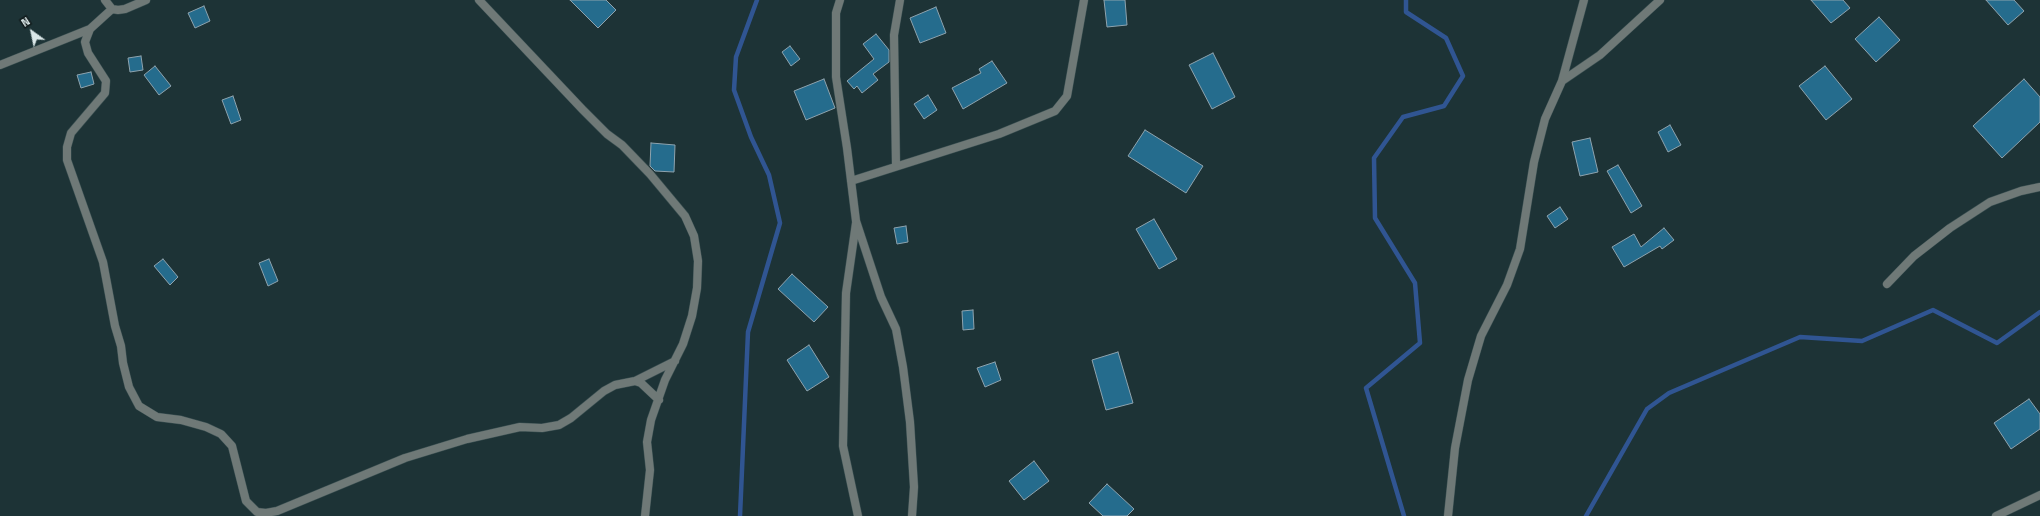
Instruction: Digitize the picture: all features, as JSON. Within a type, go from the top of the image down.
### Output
[{"type":"street","points":[[105,0],[112,9]]},
{"type":"street","points":[[0,65],[90,29],[112,9],[125,9],[146,0]]},
{"type":"street","points":[[479,0],[588,115],[607,134],[627,150],[685,216],[694,236],[698,261],[697,288],[692,316],[675,361],[665,380],[651,420],[648,442],[650,470],[645,516]]},
{"type":"street","points":[[840,0],[836,13],[836,77],[856,221],[881,297],[896,329],[910,422],[914,487],[912,516]]},
{"type":"street","points":[[896,165],[894,35],[900,0]]},
{"type":"street","points":[[851,181],[896,165],[999,134],[1054,111],[1067,96],[1084,0]]},
{"type":"street","points":[[1448,516],[1455,448],[1468,380],[1481,336],[1507,285],[1520,249],[1534,162],[1545,119],[1562,82],[1584,0]]},
{"type":"street","points":[[1562,82],[1600,55],[1660,0]]},
{"type":"street","points":[[90,29],[85,42],[88,53],[102,74],[106,86],[105,93],[71,133],[67,147],[68,160],[103,262],[115,326],[121,346],[122,363],[129,387],[140,406],[152,415],[200,425],[221,434],[232,446],[246,501],[257,512],[272,514],[405,458],[467,439],[520,428],[542,428],[559,425],[604,391],[615,385],[635,381],[675,361]]},
{"type":"street","points":[[1887,284],[1914,256],[1950,228],[1990,202],[2021,191],[2040,187]]},
{"type":"street","points":[[856,221],[846,294],[843,446],[858,516]]},
{"type":"street","points":[[635,381],[641,383],[659,400]]},
{"type":"street","points":[[1996,516],[2040,495]]},
{"type":"building","points":[[570,0],[606,0],[616,10],[598,28]]},
{"type":"building","points":[[1104,0],[1125,0],[1127,25],[1107,27]]},
{"type":"building","points":[[1811,0],[1843,0],[1850,8],[1831,23]]},
{"type":"building","points":[[1986,0],[2014,0],[2024,11],[2008,25]]},
{"type":"building","points":[[204,6],[210,21],[195,28],[188,13]]},
{"type":"building","points":[[936,7],[946,33],[920,43],[910,18]]},
{"type":"building","points":[[1879,17],[1900,40],[1876,62],[1855,39]]},
{"type":"building","points":[[876,34],[889,50],[889,62],[873,74],[878,80],[862,93],[857,86],[854,89],[847,81],[874,59],[863,44]]},
{"type":"building","points":[[790,46],[800,59],[791,66],[782,52]]},
{"type":"building","points":[[1213,53],[1235,97],[1212,109],[1189,65]]},
{"type":"building","points":[[141,56],[143,70],[130,72],[128,58]]},
{"type":"building","points":[[992,61],[1007,83],[963,109],[952,88],[981,73],[979,69]]},
{"type":"building","points":[[155,66],[171,86],[159,95],[144,75]]},
{"type":"building","points":[[1825,66],[1852,99],[1826,120],[1799,86]]},
{"type":"building","points":[[91,72],[94,84],[81,88],[77,75]]},
{"type":"building","points":[[824,79],[835,108],[806,120],[794,91]]},
{"type":"building","points":[[2024,79],[2040,97],[2040,122],[2002,158],[1973,126]]},
{"type":"building","points":[[928,95],[937,110],[924,119],[914,104]]},
{"type":"building","points":[[233,96],[241,120],[231,124],[222,100]]},
{"type":"building","points":[[1670,125],[1681,145],[1668,152],[1658,132]]},
{"type":"building","points":[[1145,130],[1203,166],[1186,193],[1128,156]]},
{"type":"building","points":[[1590,138],[1598,172],[1580,176],[1572,142]]},
{"type":"building","points":[[651,143],[675,145],[674,172],[655,171],[650,166]]},
{"type":"building","points":[[1618,165],[1642,206],[1631,213],[1607,171]]},
{"type":"building","points":[[1560,207],[1568,219],[1555,228],[1547,216]]},
{"type":"building","points":[[1154,219],[1177,259],[1159,269],[1136,229]]},
{"type":"building","points":[[906,226],[908,242],[897,244],[894,228]]},
{"type":"building","points":[[1664,228],[1674,240],[1662,249],[1660,246],[1624,267],[1612,247],[1634,234],[1641,247]]},
{"type":"building","points":[[163,259],[178,277],[170,285],[154,266]]},
{"type":"building","points":[[269,259],[278,281],[268,286],[259,263]]},
{"type":"building","points":[[792,274],[828,307],[814,322],[778,289]]},
{"type":"building","points":[[973,310],[974,329],[963,330],[962,311]]},
{"type":"building","points":[[809,345],[829,377],[807,391],[787,360]]},
{"type":"building","points":[[1118,352],[1133,403],[1106,410],[1092,360]]},
{"type":"building","points":[[995,362],[1001,380],[985,387],[977,368]]},
{"type":"building","points":[[2029,399],[2040,414],[2040,429],[2011,449],[1994,423]]},
{"type":"building","points":[[1034,461],[1049,481],[1024,500],[1009,481]]},
{"type":"building","points":[[1107,484],[1134,509],[1127,516],[1103,516],[1089,503]]},
{"type":"waterway","points":[[740,516],[748,332],[780,223],[769,175],[751,137],[734,90],[736,57],[757,0]]},
{"type":"waterway","points":[[1404,516],[1366,388],[1420,343],[1415,283],[1375,218],[1374,158],[1403,117],[1444,106],[1463,76],[1446,38],[1406,12],[1406,0]]},
{"type":"waterway","points":[[1586,516],[1647,409],[1669,393],[1800,337],[1862,341],[1933,310],[1997,343],[2040,312]]}]
